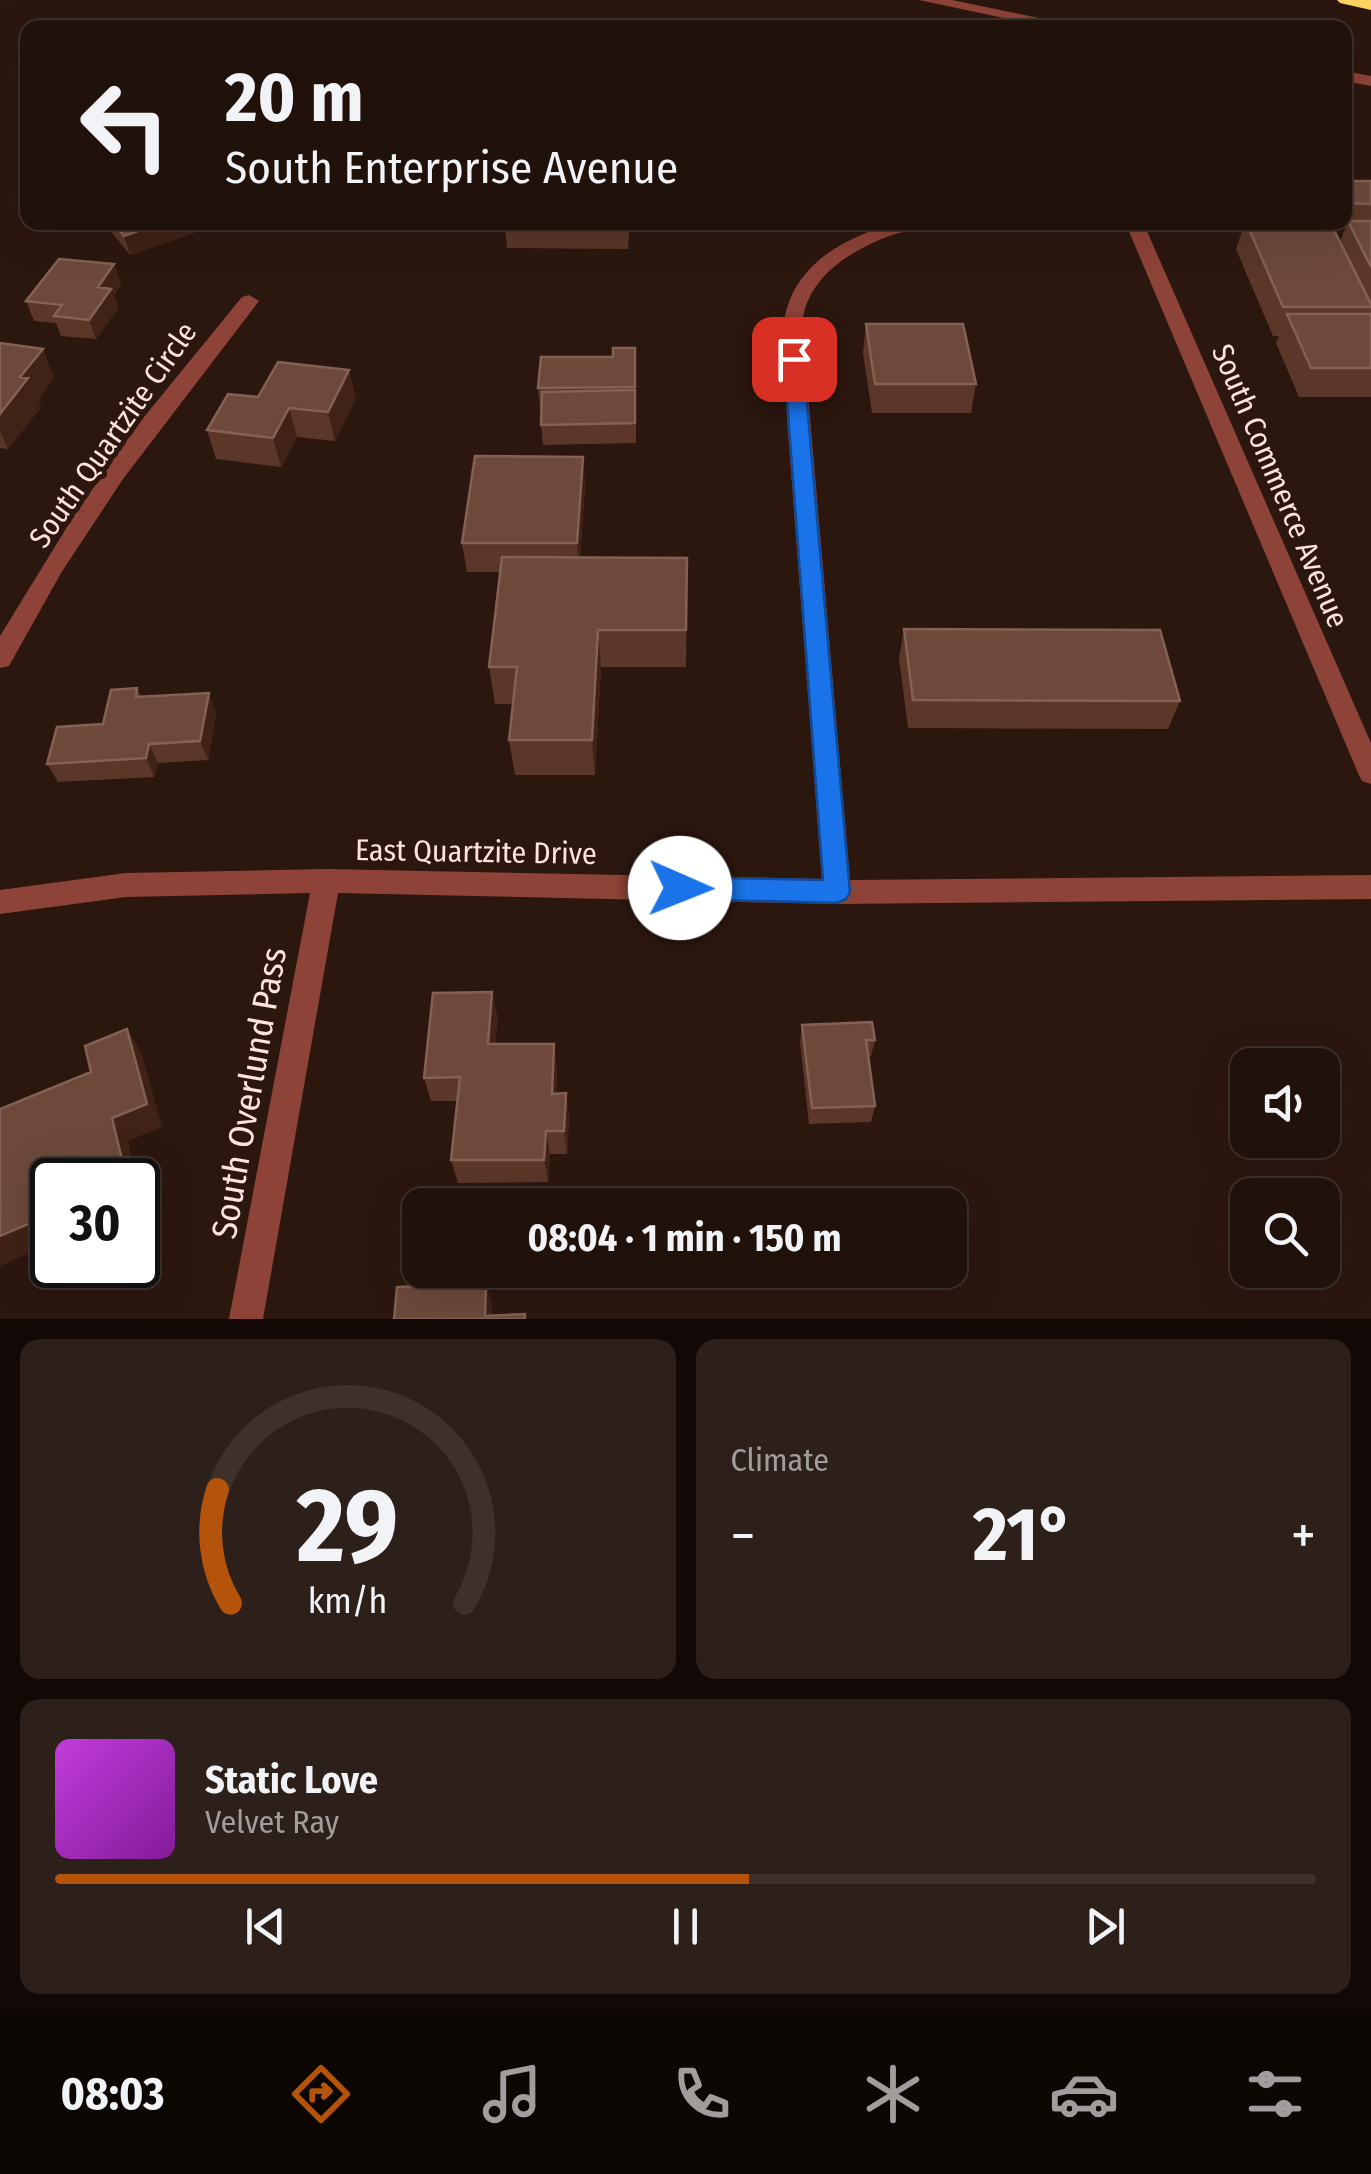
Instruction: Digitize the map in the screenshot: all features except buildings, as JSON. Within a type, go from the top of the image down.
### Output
[{"type":"main road","points":[[1345,0],[1371,5]]},
{"type":"street","points":[[927,0],[1036,20]]},
{"type":"street","points":[[837,892],[793,314],[812,276],[870,238],[895,230]]},
{"type":"street","name":"South Commerce Avenue","points":[[1137,230],[1371,773]]},
{"type":"street","name":"South Quartzite Circle","points":[[0,659],[87,517],[202,355],[250,301]]},
{"type":"street","name":"East Quartzite Drive","points":[[0,902],[126,886],[326,881],[837,892],[1371,887]]},
{"type":"street","name":"South Overlund Pass","points":[[246,1319],[326,881]]},
{"type":"route","points":[[680,888],[837,892],[794,359]]}]
